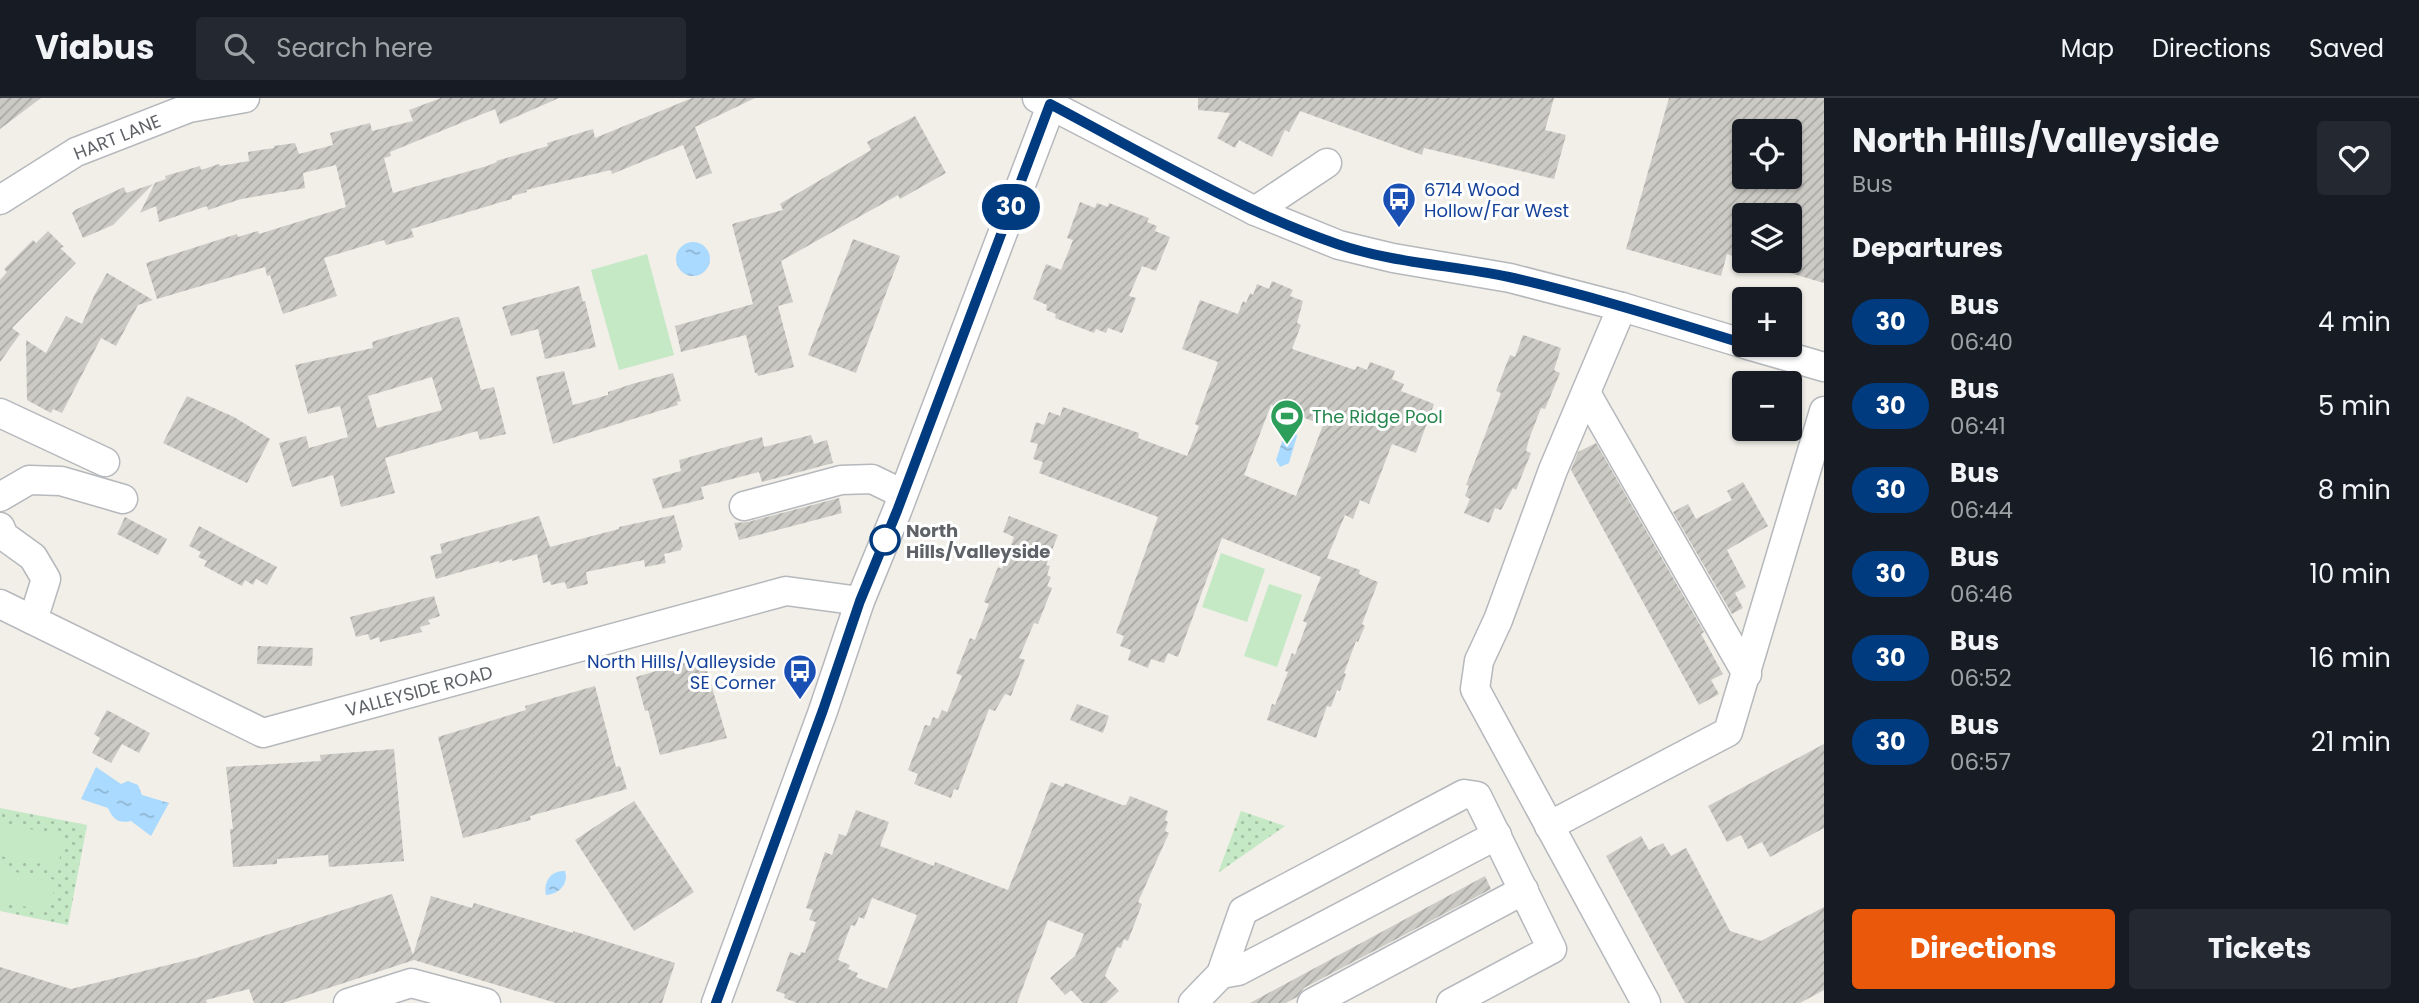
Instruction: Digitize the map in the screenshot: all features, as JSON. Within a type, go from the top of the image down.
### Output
[{"type":"street","name":"HART LANE","points":[[0,200],[76,152],[188,108],[245,98]]},
{"type":"street","points":[[716,1003],[860,601],[903,494],[1047,100],[1255,211],[1339,245],[1510,278],[1622,307],[1732,340]]},
{"type":"street","points":[[1255,211],[1327,163]]},
{"type":"street","points":[[1622,307],[1553,470],[1498,620],[1479,661],[1475,689],[1646,1003]]},
{"type":"street","points":[[1788,357],[1824,368]]},
{"type":"street","points":[[1586,393],[1747,674]]},
{"type":"street","points":[[1549,826],[1728,732],[1824,411]]},
{"type":"street","points":[[0,413],[104,462]]},
{"type":"street","points":[[744,506],[841,480],[872,479],[903,494]]},
{"type":"street","points":[[0,497],[29,480],[61,481],[123,499]]},
{"type":"street","points":[[0,527],[4,536],[33,557],[46,579],[33,620]]},
{"type":"street","name":"VALLEYSIDE ROAD","points":[[0,604],[263,733],[786,591],[860,601]]},
{"type":"street","points":[[1193,1003],[1221,974],[1243,911],[1464,794],[1477,796],[1552,949],[1469,999]]},
{"type":"street","points":[[1221,974],[1238,971],[1497,835]]},
{"type":"street","points":[[1311,1003],[1524,890]]},
{"type":"street","points":[[348,1003],[411,983],[486,1003]]},
{"type":"green space","points":[[647,254],[674,355],[619,370],[591,270]]},
{"type":"green space","points":[[1221,553],[1265,569],[1247,622],[1202,607]]},
{"type":"green space","points":[[1269,584],[1302,595],[1277,667],[1244,656]]},
{"type":"green space","points":[[0,808],[87,825],[68,925],[0,911]]},
{"type":"green space","points":[[1241,811],[1285,826],[1218,873]]},
{"type":"green space","points":[[0,824],[64,835],[58,867],[0,856]]},
{"type":"green space","points":[[0,869],[56,880],[50,911],[0,902]]},
{"type":"water","points":[[693,242],[705,247],[710,259],[705,271],[693,276],[681,271],[676,259],[681,247]]},
{"type":"water","name":"The Ridge Pool","points":[[1294,428],[1297,436],[1289,463],[1280,467],[1276,460],[1285,433]]},
{"type":"water","points":[[96,767],[121,784],[128,781],[138,785],[142,795],[169,803],[151,836],[131,821],[116,820],[108,808],[81,799]]},
{"type":"water","points":[[565,871],[566,880],[562,888],[546,895],[549,878],[556,872]]},
{"type":"building","points":[[0,98],[41,98],[0,129]]},
{"type":"building","points":[[441,98],[559,98],[500,124],[495,109],[390,152],[391,156],[384,158],[393,193],[487,166],[593,129],[595,138],[692,98],[755,98],[695,127],[712,173],[696,179],[683,145],[612,174],[611,170],[526,190],[527,192],[512,196],[512,199],[411,229],[414,237],[386,245],[384,240],[324,258],[337,296],[283,314],[265,267],[157,299],[146,263],[237,234],[238,237],[258,231],[259,234],[346,207],[336,165],[303,173],[305,188],[241,199],[208,210],[207,206],[159,222],[156,206],[140,213],[155,183],[166,179],[165,176],[200,166],[201,170],[219,164],[249,161],[248,152],[274,146],[295,143],[299,154],[333,145],[330,133],[370,123],[372,131],[413,121],[409,110]]},
{"type":"building","points":[[1198,98],[1554,98],[1545,130],[1566,135],[1554,179],[1424,148],[1422,155],[1300,111],[1289,132],[1285,130],[1272,157],[1239,140],[1235,148],[1217,138],[1230,113],[1198,110]]},
{"type":"building","points":[[1669,98],[1824,98],[1824,283],[1790,273],[1802,273],[1802,203],[1732,203],[1732,256],[1727,254],[1721,276],[1626,249]]},
{"type":"building","points":[[915,116],[946,173],[900,199],[898,195],[781,261],[793,302],[778,306],[794,367],[758,376],[746,335],[681,352],[675,326],[753,304],[732,224],[783,210],[780,204],[871,150],[867,142]]},
{"type":"building","points":[[153,184],[113,225],[83,238],[72,213],[75,210],[124,187],[126,193]]},
{"type":"building","points":[[1080,202],[1095,208],[1097,203],[1108,207],[1109,203],[1149,218],[1147,222],[1157,226],[1155,231],[1170,237],[1156,271],[1142,266],[1129,296],[1136,298],[1122,333],[1108,328],[1106,333],[1096,329],[1094,333],[1055,318],[1056,314],[1046,310],[1047,305],[1033,299],[1046,264],[1061,270],[1073,240],[1067,238]]},
{"type":"building","points":[[48,231],[64,247],[60,248],[76,263],[12,328],[20,334],[0,362],[0,280],[7,272],[4,269],[33,240],[36,243]]},
{"type":"building","points":[[853,239],[900,256],[856,373],[808,355]]},
{"type":"building","points":[[107,273],[153,300],[138,305],[116,346],[101,338],[62,413],[53,409],[51,413],[27,400],[26,340],[46,353],[66,316],[82,324]]},
{"type":"building","points":[[1272,281],[1293,290],[1290,296],[1303,301],[1297,323],[1301,325],[1292,349],[1355,370],[1357,366],[1367,370],[1370,362],[1395,371],[1392,379],[1404,384],[1401,391],[1434,404],[1416,453],[1392,444],[1369,504],[1360,500],[1353,519],[1345,515],[1327,558],[1360,570],[1359,574],[1378,582],[1362,624],[1365,626],[1358,642],[1356,641],[1340,691],[1337,690],[1331,707],[1327,706],[1316,738],[1267,720],[1288,672],[1285,671],[1292,653],[1295,655],[1307,623],[1303,621],[1321,577],[1222,538],[1178,657],[1168,653],[1164,663],[1151,659],[1148,668],[1128,660],[1131,650],[1120,646],[1124,636],[1116,633],[1158,517],[1039,473],[1043,462],[1033,459],[1038,444],[1030,442],[1036,422],[1044,425],[1049,412],[1060,416],[1063,407],[1139,433],[1138,438],[1187,456],[1199,426],[1195,424],[1218,362],[1182,349],[1200,300],[1238,314],[1243,301],[1246,303],[1250,293],[1253,295],[1257,284],[1269,289]],"holes":[[[1271,405],[1323,425],[1296,496],[1244,475]]]},
{"type":"building","points":[[579,286],[596,347],[545,359],[538,329],[511,336],[502,307]]},
{"type":"building","points":[[459,317],[481,390],[494,387],[506,434],[480,440],[477,431],[385,458],[395,493],[341,507],[333,475],[292,487],[279,443],[306,436],[309,448],[348,437],[340,406],[308,414],[295,365],[373,348],[372,342]],"holes":[[[432,377],[442,410],[377,428],[368,396]]]},
{"type":"building","points":[[1523,335],[1561,348],[1554,370],[1560,373],[1545,409],[1541,408],[1529,439],[1526,451],[1531,453],[1516,490],[1513,488],[1501,510],[1495,508],[1489,523],[1464,513],[1470,499],[1465,496],[1469,486],[1466,485],[1501,393],[1496,391],[1510,355],[1515,357]]},
{"type":"building","points":[[564,371],[573,405],[673,373],[681,401],[677,402],[678,405],[553,444],[536,377]]},
{"type":"building","points":[[187,396],[234,417],[270,439],[247,483],[163,443]]},
{"type":"building","points":[[811,435],[814,444],[827,440],[833,463],[762,482],[759,472],[701,487],[704,499],[663,509],[652,479],[681,471],[679,460],[762,437],[764,447]]},
{"type":"building","points":[[1596,443],[1704,632],[1701,634],[1723,674],[1711,680],[1719,694],[1699,705],[1571,470],[1578,452]]},
{"type":"building","points":[[1743,482],[1768,526],[1727,550],[1746,587],[1735,593],[1743,608],[1732,614],[1673,512],[1688,504],[1696,519],[1732,500],[1727,491]]},
{"type":"building","points":[[839,498],[842,513],[739,540],[734,523],[748,522]]},
{"type":"building","points":[[674,515],[683,547],[681,550],[664,554],[666,563],[645,567],[644,560],[586,572],[588,584],[567,589],[565,582],[551,585],[550,581],[543,583],[537,554],[512,561],[499,561],[436,579],[430,556],[442,553],[440,544],[539,516],[550,547],[619,527]]},
{"type":"building","points":[[1009,516],[1058,535],[1046,565],[1050,566],[1047,575],[1051,577],[1047,586],[1052,588],[1038,624],[1034,623],[1019,658],[1025,660],[1011,696],[1005,694],[995,711],[989,709],[958,790],[954,789],[951,798],[914,784],[918,774],[908,770],[925,725],[930,726],[933,717],[938,719],[942,710],[947,712],[962,676],[956,673],[970,638],[975,640],[989,604],[984,602],[998,567],[1002,569],[1014,537],[1003,532]]},
{"type":"building","points":[[125,517],[167,539],[158,555],[117,534]]},
{"type":"building","points":[[199,526],[277,567],[267,585],[256,579],[253,585],[245,580],[242,586],[204,566],[207,561],[198,557],[201,552],[189,546]]},
{"type":"building","points":[[434,596],[440,616],[428,620],[430,624],[420,627],[422,632],[380,642],[379,637],[370,640],[368,634],[356,637],[350,617]]},
{"type":"building","points":[[258,646],[313,648],[312,666],[257,664]]},
{"type":"building","points":[[703,657],[727,738],[660,755],[636,677]]},
{"type":"building","points":[[595,686],[616,767],[620,766],[627,789],[530,816],[531,820],[463,838],[438,737],[526,710],[525,706]]},
{"type":"building","points":[[1077,704],[1109,716],[1103,733],[1070,720]]},
{"type":"building","points":[[107,710],[150,733],[139,753],[122,744],[111,763],[92,753],[100,738],[94,734]]},
{"type":"building","points":[[1824,744],[1824,828],[1770,857],[1762,842],[1748,849],[1741,835],[1727,842],[1708,806]]},
{"type":"building","points":[[394,749],[404,861],[329,867],[328,855],[277,859],[277,864],[233,867],[230,829],[233,829],[226,767],[321,761],[320,755]]},
{"type":"building","points":[[1051,782],[1063,787],[1065,783],[1122,805],[1126,805],[1130,796],[1168,811],[1165,831],[1169,833],[1138,902],[1142,904],[1128,941],[1124,939],[1121,948],[1117,947],[1105,976],[1119,991],[1106,1003],[1083,1003],[1071,990],[1065,995],[1050,978],[1075,956],[1084,934],[1048,920],[1017,1003],[797,1003],[784,998],[785,994],[776,991],[790,952],[800,956],[801,952],[805,953],[816,922],[809,920],[813,910],[806,908],[825,852],[832,855],[839,834],[846,836],[856,810],[889,822],[880,846],[934,866],[935,862],[1008,890]],"holes":[[[872,898],[917,915],[887,989],[856,977],[858,973],[848,969],[850,965],[838,960],[851,925],[855,926],[859,917],[864,919]]]},
{"type":"building","points":[[634,801],[694,892],[634,931],[575,840]]},
{"type":"building","points":[[1641,836],[1649,850],[1663,843],[1671,856],[1686,848],[1730,931],[1761,941],[1824,907],[1824,990],[1800,1003],[1685,1003],[1606,856]]},
{"type":"building","points":[[1485,876],[1491,889],[1304,988],[1297,997],[1286,1003],[1250,1003]]},
{"type":"building","points":[[392,894],[413,955],[431,896],[472,908],[474,903],[675,963],[662,1003],[556,1003],[414,960],[283,1003],[254,1003],[249,989],[206,1000],[207,1003],[0,1003],[0,967],[71,989],[196,958]]},
{"type":"bus line","name":"30","points":[[716,1003],[860,601],[897,511],[1050,104],[1255,211],[1339,245],[1510,278],[1622,307],[1732,340]]},
{"type":"place","name":"6714 Wood Hollow/Far West","points":[[1399,229]]},
{"type":"place","name":"The Ridge Pool","points":[[1287,446]]},
{"type":"place","name":"North Hills/Valleyside","points":[[885,540]]},
{"type":"place","name":"North Hills/Valleyside SE Corner","points":[[800,701]]}]
